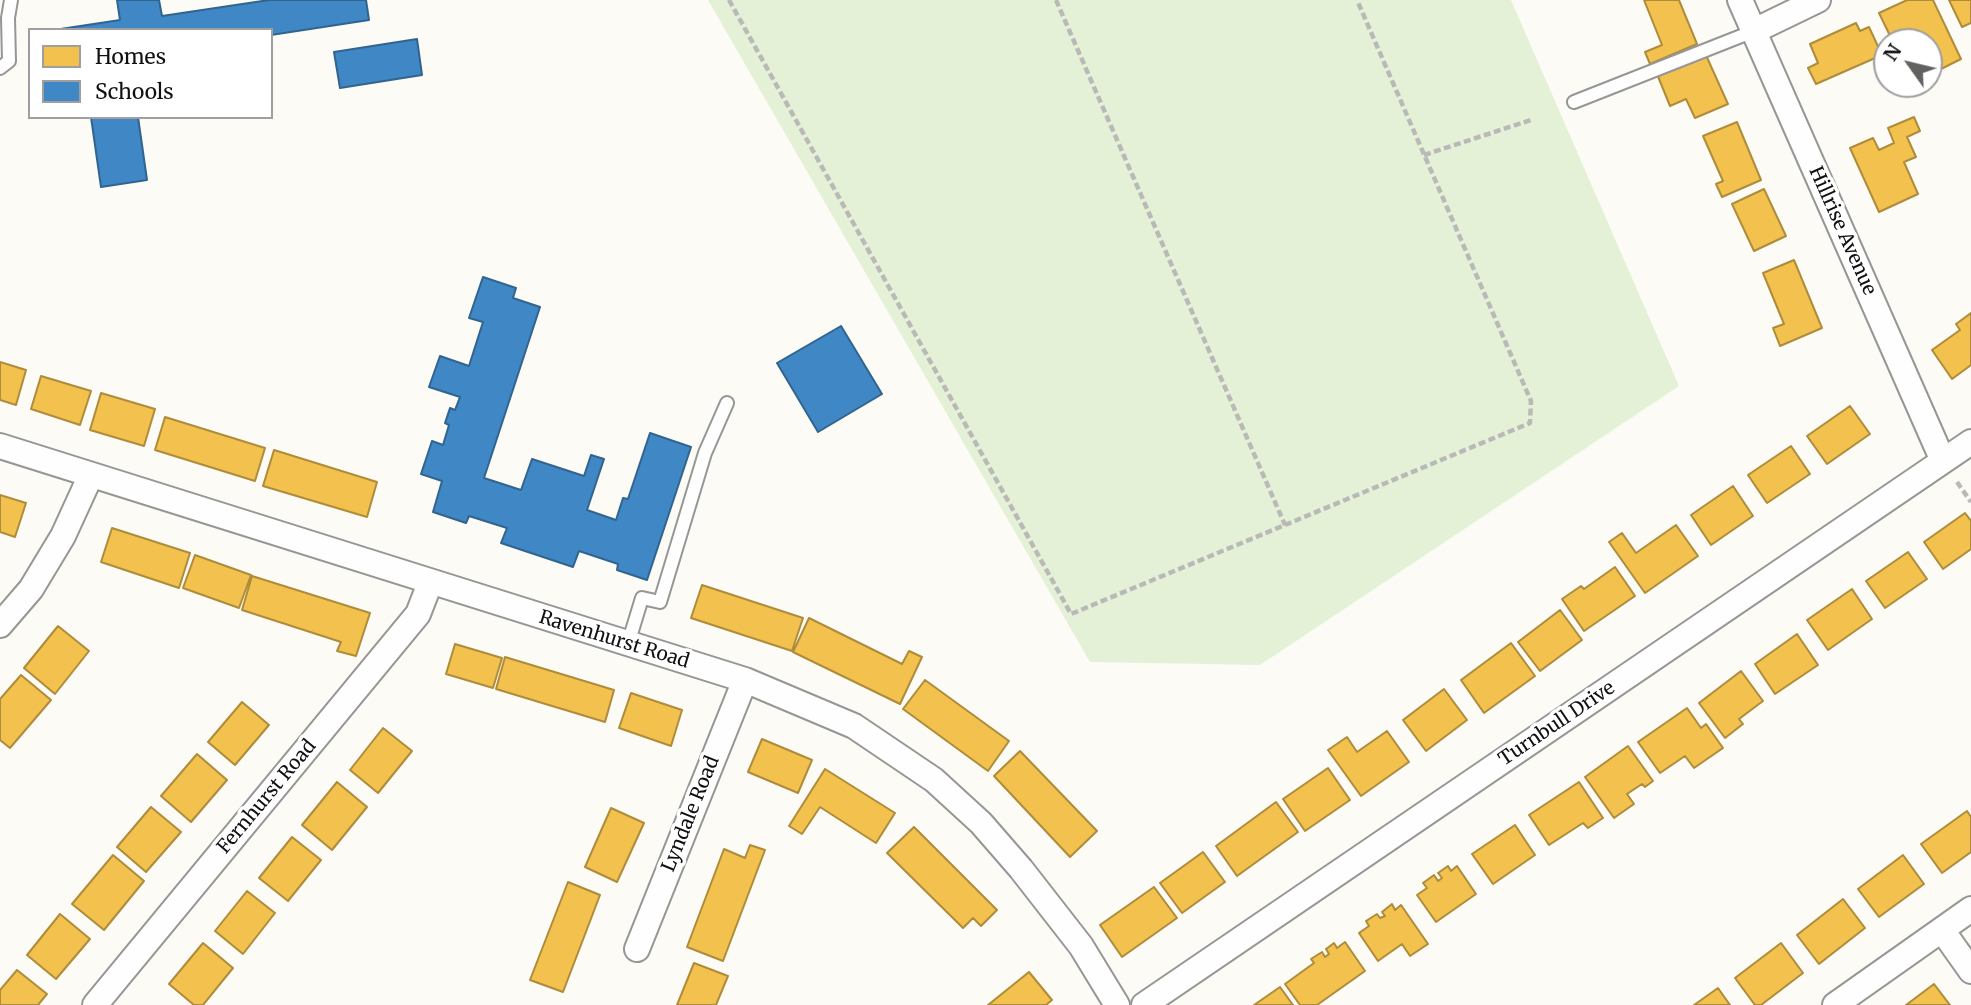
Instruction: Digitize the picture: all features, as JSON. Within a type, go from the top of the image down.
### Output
[{"type":"street","name":"Hillrise Avenue","points":[[1741,0],[1943,461]]},
{"type":"street","points":[[1754,31],[1818,0]]},
{"type":"street","name":"Turnbull Drive","points":[[1144,1005],[1971,442]]},
{"type":"street","name":"Ravenhurst Road","points":[[0,446],[90,477],[745,680],[854,726],[934,780],[981,823],[1081,946],[1117,1005]]},
{"type":"street","points":[[0,625],[30,589],[63,536],[90,477]]},
{"type":"street","name":"Fernhurst Road","points":[[95,1005],[418,614],[430,583]]},
{"type":"street","name":"Lyndale Road","points":[[637,948],[745,680]]},
{"type":"street","points":[[1835,1005],[1971,909]]},
{"type":"street","points":[[1942,930],[1971,971]]},
{"type":"lane","points":[[0,68],[9,61],[8,18],[11,0]]},
{"type":"lane","points":[[1574,102],[1754,31]]},
{"type":"lane","points":[[628,644],[642,598],[660,602],[705,453],[727,403]]},
{"type":"path","points":[[729,0],[1071,614],[1530,424],[1531,401],[1357,0]]},
{"type":"path","points":[[1056,0],[1284,525]]},
{"type":"path","points":[[1424,155],[1531,120]]},
{"type":"green space","points":[[708,0],[1511,0],[1679,386],[1260,665],[1090,662]]},
{"type":"building: Homes","points":[[1644,0],[1679,0],[1697,44],[1650,64],[1645,52],[1662,45]]},
{"type":"building: Homes","points":[[1907,0],[1933,0],[1961,59],[1943,68],[1943,28],[1886,28],[1879,13]]},
{"type":"building: Homes","points":[[1949,0],[1971,0],[1971,23],[1962,27]]},
{"type":"building: Homes","points":[[1856,23],[1860,31],[1869,27],[1873,36],[1873,59],[1816,84],[1808,68],[1818,63],[1810,44]]},
{"type":"building: Homes","points":[[1705,53],[1728,104],[1695,118],[1686,99],[1670,106],[1657,74]]},
{"type":"building: Homes","points":[[1914,117],[1920,131],[1907,137],[1916,157],[1904,162],[1918,194],[1879,212],[1850,148],[1873,138],[1879,150],[1894,143],[1888,128]]},
{"type":"building: Homes","points":[[1737,122],[1761,180],[1722,197],[1716,184],[1723,181],[1703,136]]},
{"type":"building: Homes","points":[[1764,189],[1786,236],[1754,251],[1732,204]]},
{"type":"building: Homes","points":[[1794,260],[1822,328],[1780,346],[1773,328],[1784,324],[1763,273]]},
{"type":"building: Homes","points":[[1971,313],[1971,365],[1952,379],[1932,350],[1960,330],[1956,324]]},
{"type":"building: Homes","points":[[0,362],[26,370],[16,405],[0,400]]},
{"type":"building: Homes","points":[[41,376],[91,391],[80,425],[31,409]]},
{"type":"building: Homes","points":[[101,393],[155,409],[144,446],[90,430]]},
{"type":"building: Homes","points":[[1850,406],[1870,434],[1827,464],[1807,436]]},
{"type":"building: Homes","points":[[165,417],[265,448],[255,481],[155,450]]},
{"type":"building: Homes","points":[[1791,446],[1810,474],[1767,503],[1748,475]]},
{"type":"building: Homes","points":[[274,450],[377,482],[367,517],[263,486]]},
{"type":"building: Homes","points":[[1733,486],[1753,516],[1711,545],[1691,515]]},
{"type":"building: Homes","points":[[0,495],[26,503],[15,537],[0,532]]},
{"type":"building: Homes","points":[[1965,513],[1971,521],[1971,549],[1943,569],[1924,542]]},
{"type":"building: Homes","points":[[1676,525],[1698,556],[1645,593],[1609,542],[1622,533],[1636,553]]},
{"type":"building: Homes","points":[[112,528],[190,553],[179,588],[101,562]]},
{"type":"building: Homes","points":[[1908,552],[1927,579],[1885,608],[1866,581]]},
{"type":"building: Homes","points":[[195,555],[251,575],[239,608],[183,588]]},
{"type":"building: Homes","points":[[1615,567],[1635,596],[1584,631],[1562,599],[1581,586],[1584,589]]},
{"type":"building: Homes","points":[[252,576],[370,613],[356,656],[337,651],[341,642],[242,610]]},
{"type":"building: Homes","points":[[702,585],[803,618],[792,651],[691,618]]},
{"type":"building: Homes","points":[[1852,589],[1872,619],[1828,650],[1807,620]]},
{"type":"building: Homes","points":[[1560,610],[1582,640],[1540,671],[1518,642]]},
{"type":"building: Homes","points":[[809,618],[902,664],[909,651],[922,657],[900,704],[793,652]]},
{"type":"building: Homes","points":[[58,626],[89,651],[55,694],[24,668]]},
{"type":"building: Homes","points":[[1797,634],[1818,665],[1775,694],[1755,664]]},
{"type":"building: Homes","points":[[1511,643],[1535,676],[1484,713],[1461,680]]},
{"type":"building: Homes","points":[[455,644],[502,658],[493,688],[446,674]]},
{"type":"building: Homes","points":[[505,657],[614,690],[605,722],[496,689]]},
{"type":"building: Homes","points":[[1741,671],[1763,701],[1739,719],[1743,724],[1725,738],[1699,703]]},
{"type":"building: Homes","points":[[21,675],[51,700],[10,748],[0,740],[0,699]]},
{"type":"building: Homes","points":[[925,680],[1009,741],[988,771],[903,709]]},
{"type":"building: Homes","points":[[1444,689],[1467,720],[1426,751],[1403,720]]},
{"type":"building: Homes","points":[[631,693],[682,710],[671,746],[619,728]]},
{"type":"building: Homes","points":[[242,702],[269,725],[235,765],[208,742]]},
{"type":"building: Homes","points":[[1687,708],[1701,728],[1706,724],[1723,748],[1694,768],[1685,756],[1660,773],[1638,742]]},
{"type":"building: Homes","points":[[383,728],[412,751],[378,793],[350,770]]},
{"type":"building: Homes","points":[[1387,731],[1409,762],[1361,796],[1328,750],[1347,737],[1357,752]]},
{"type":"building: Homes","points":[[762,739],[812,760],[798,793],[748,772]]},
{"type":"building: Homes","points":[[1628,746],[1653,781],[1645,787],[1642,784],[1627,794],[1634,804],[1614,818],[1585,777]]},
{"type":"building: Homes","points":[[1020,751],[1097,831],[1070,857],[994,776]]},
{"type":"building: Homes","points":[[197,754],[227,780],[191,822],[161,796]]},
{"type":"building: Homes","points":[[1328,768],[1350,800],[1305,831],[1283,799]]},
{"type":"building: Homes","points":[[825,769],[895,813],[876,843],[820,807],[802,834],[789,826]]},
{"type":"building: Homes","points":[[337,782],[367,807],[332,850],[302,825]]},
{"type":"building: Homes","points":[[1579,782],[1603,818],[1588,828],[1583,823],[1549,845],[1529,815]]},
{"type":"building: Homes","points":[[1276,802],[1298,832],[1237,876],[1216,846]]},
{"type":"building: Homes","points":[[151,807],[181,832],[146,872],[117,847]]},
{"type":"building: Homes","points":[[611,808],[644,823],[617,882],[585,867]]},
{"type":"building: Homes","points":[[1967,811],[1971,817],[1971,852],[1942,873],[1921,844]]},
{"type":"building: Homes","points":[[1515,825],[1535,855],[1493,884],[1472,854]]},
{"type":"building: Homes","points":[[914,827],[997,910],[981,926],[973,918],[963,928],[887,853]]},
{"type":"building: Homes","points":[[292,837],[321,860],[288,901],[259,878]]},
{"type":"building: Homes","points":[[750,845],[765,850],[723,961],[687,947],[724,849],[745,858]]},
{"type":"building: Homes","points":[[1203,852],[1225,882],[1182,913],[1160,883]]},
{"type":"building: Homes","points":[[113,855],[144,881],[104,930],[72,904]]},
{"type":"building: Homes","points":[[1903,855],[1924,884],[1879,917],[1858,889]]},
{"type":"building: Homes","points":[[1448,866],[1451,871],[1457,866],[1476,894],[1436,922],[1417,895],[1427,888],[1423,883],[1434,875],[1438,881],[1442,878],[1438,873]]},
{"type":"building: Homes","points":[[568,882],[600,895],[563,992],[530,980]]},
{"type":"building: Homes","points":[[1154,887],[1177,918],[1122,957],[1100,925]]},
{"type":"building: Homes","points":[[247,891],[275,913],[243,954],[215,931]]},
{"type":"building: Homes","points":[[1843,899],[1865,928],[1819,964],[1797,935]]},
{"type":"building: Homes","points":[[1392,904],[1395,910],[1401,905],[1428,944],[1410,956],[1402,944],[1378,961],[1359,933],[1369,926],[1366,921],[1377,914],[1380,918],[1385,916],[1382,912]]},
{"type":"building: Homes","points":[[60,914],[90,939],[56,979],[27,955]]},
{"type":"building: Homes","points":[[1345,942],[1365,971],[1317,1005],[1300,1005],[1285,984],[1314,963],[1311,959],[1322,952],[1325,957],[1329,954],[1326,949],[1334,943],[1337,948]]},
{"type":"building: Homes","points":[[203,943],[233,968],[203,1005],[194,1005],[169,984]]},
{"type":"building: Homes","points":[[1781,943],[1803,973],[1761,1005],[1755,1005],[1735,978]]},
{"type":"building: Homes","points":[[694,963],[728,976],[716,1005],[677,1005]]},
{"type":"building: Homes","points":[[17,970],[47,994],[38,1005],[0,1005],[0,990]]},
{"type":"building: Homes","points":[[1029,972],[1052,1000],[1046,1005],[988,1005]]},
{"type":"building: Homes","points":[[1934,984],[1950,1005],[1906,1005]]},
{"type":"building: Homes","points":[[1280,987],[1293,1005],[1254,1005]]},
{"type":"building: Homes","points":[[1718,988],[1730,1005],[1694,1005]]},
{"type":"building: Schools","points":[[117,0],[159,0],[162,16],[269,0],[366,0],[369,20],[273,35],[273,28],[67,28],[120,20]]},
{"type":"building: Schools","points":[[417,39],[422,75],[340,88],[334,52]]},
{"type":"building: Schools","points":[[91,119],[138,119],[147,180],[101,187]]},
{"type":"building: Schools","points":[[483,277],[516,288],[513,298],[540,307],[484,478],[521,490],[532,459],[584,476],[591,455],[604,459],[587,510],[616,520],[623,498],[628,499],[650,433],[691,447],[647,580],[617,570],[618,564],[579,551],[573,567],[501,543],[507,528],[469,516],[466,523],[433,512],[442,481],[421,474],[432,441],[443,445],[449,425],[445,423],[450,408],[455,410],[460,397],[429,387],[440,356],[469,366],[483,322],[469,318]]},
{"type":"building: Schools","points":[[841,326],[882,394],[818,432],[777,363]]}]
